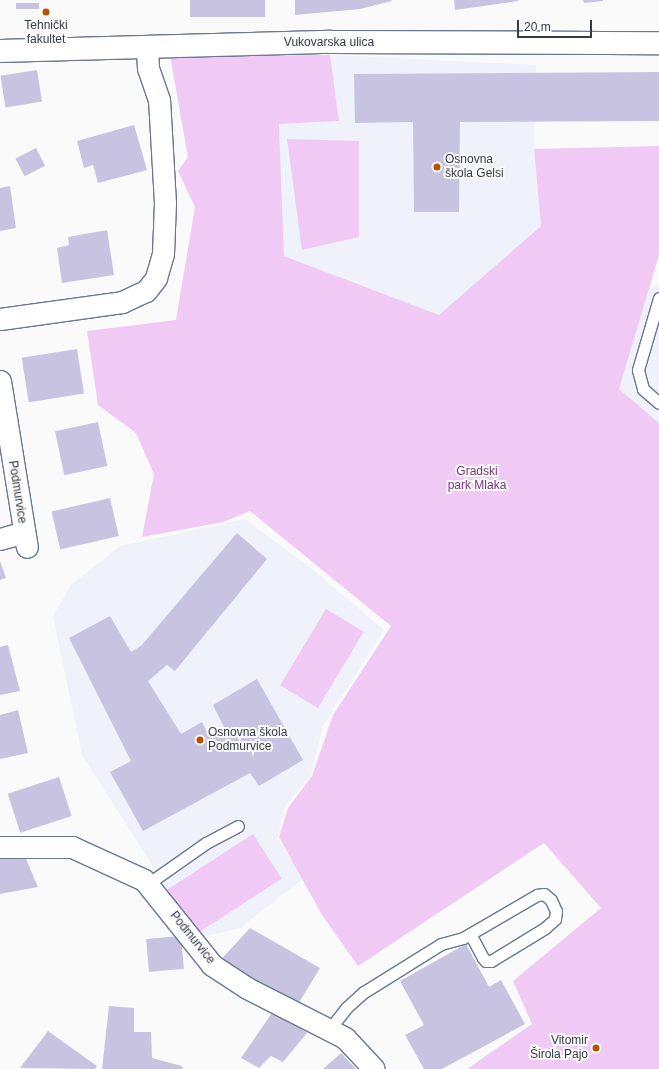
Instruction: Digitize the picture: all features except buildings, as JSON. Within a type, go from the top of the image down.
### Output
[{"type":"main road","name":"Vukovarska ulica","points":[[0,51],[331,42],[659,43]]},
{"type":"street","points":[[0,319],[122,302],[146,291],[156,278],[163,254],[165,203],[159,100],[148,68],[147,46]]},
{"type":"street","name":"Podmurvice","points":[[0,381],[25,540],[0,539]]},
{"type":"street","name":"Podmurvice","points":[[0,847],[72,847],[149,883],[212,965],[247,988],[345,1038],[374,1069]]},
{"type":"lane","points":[[659,298],[638,370],[643,389],[659,403]]},
{"type":"lane","points":[[149,883],[206,843],[238,826]]},
{"type":"lane","points":[[329,1030],[346,1008],[364,992],[441,944],[470,934],[537,895],[544,894],[551,900],[556,911],[555,919],[545,928],[491,961],[486,961],[483,958],[470,934]]},
{"type":"shaded area","points":[[330,55],[536,65],[534,149],[541,226],[439,315],[284,256],[279,124],[339,121]]},
{"type":"shaded area","points":[[659,285],[659,423],[619,389],[649,287]]},
{"type":"shaded area","name":"Osnovna škola Podmurvice","points":[[245,519],[312,569],[384,630],[323,726],[311,774],[285,806],[277,837],[303,879],[240,928],[199,938],[82,755],[53,616],[71,585],[120,546]]},
{"type":"green space","name":"Gradski park Mlaka","points":[[330,55],[339,121],[279,124],[284,256],[439,315],[541,226],[534,149],[659,146],[659,255],[619,389],[659,423],[659,1069],[467,1069],[532,1024],[513,981],[601,908],[544,843],[358,966],[322,915],[279,837],[288,808],[312,776],[333,715],[391,626],[250,511],[223,522],[142,537],[154,474],[136,433],[98,405],[87,331],[176,320],[195,207],[178,171],[188,157],[170,56]]},
{"type":"green space","points":[[287,139],[359,141],[359,237],[302,250]]},
{"type":"green space","points":[[326,609],[364,632],[318,708],[280,685]]},
{"type":"green space","points":[[253,834],[282,878],[196,934],[167,890]]},
{"type":"place","name":"Tehnički fakultet","points":[[46,12]]},
{"type":"place","name":"Osnovna škola Gelsi","points":[[437,167]]},
{"type":"place","name":"Osnovna škola Podmurvice","points":[[200,740]]},
{"type":"place","name":"Vitomir Širola Pajo","points":[[596,1048]]}]
